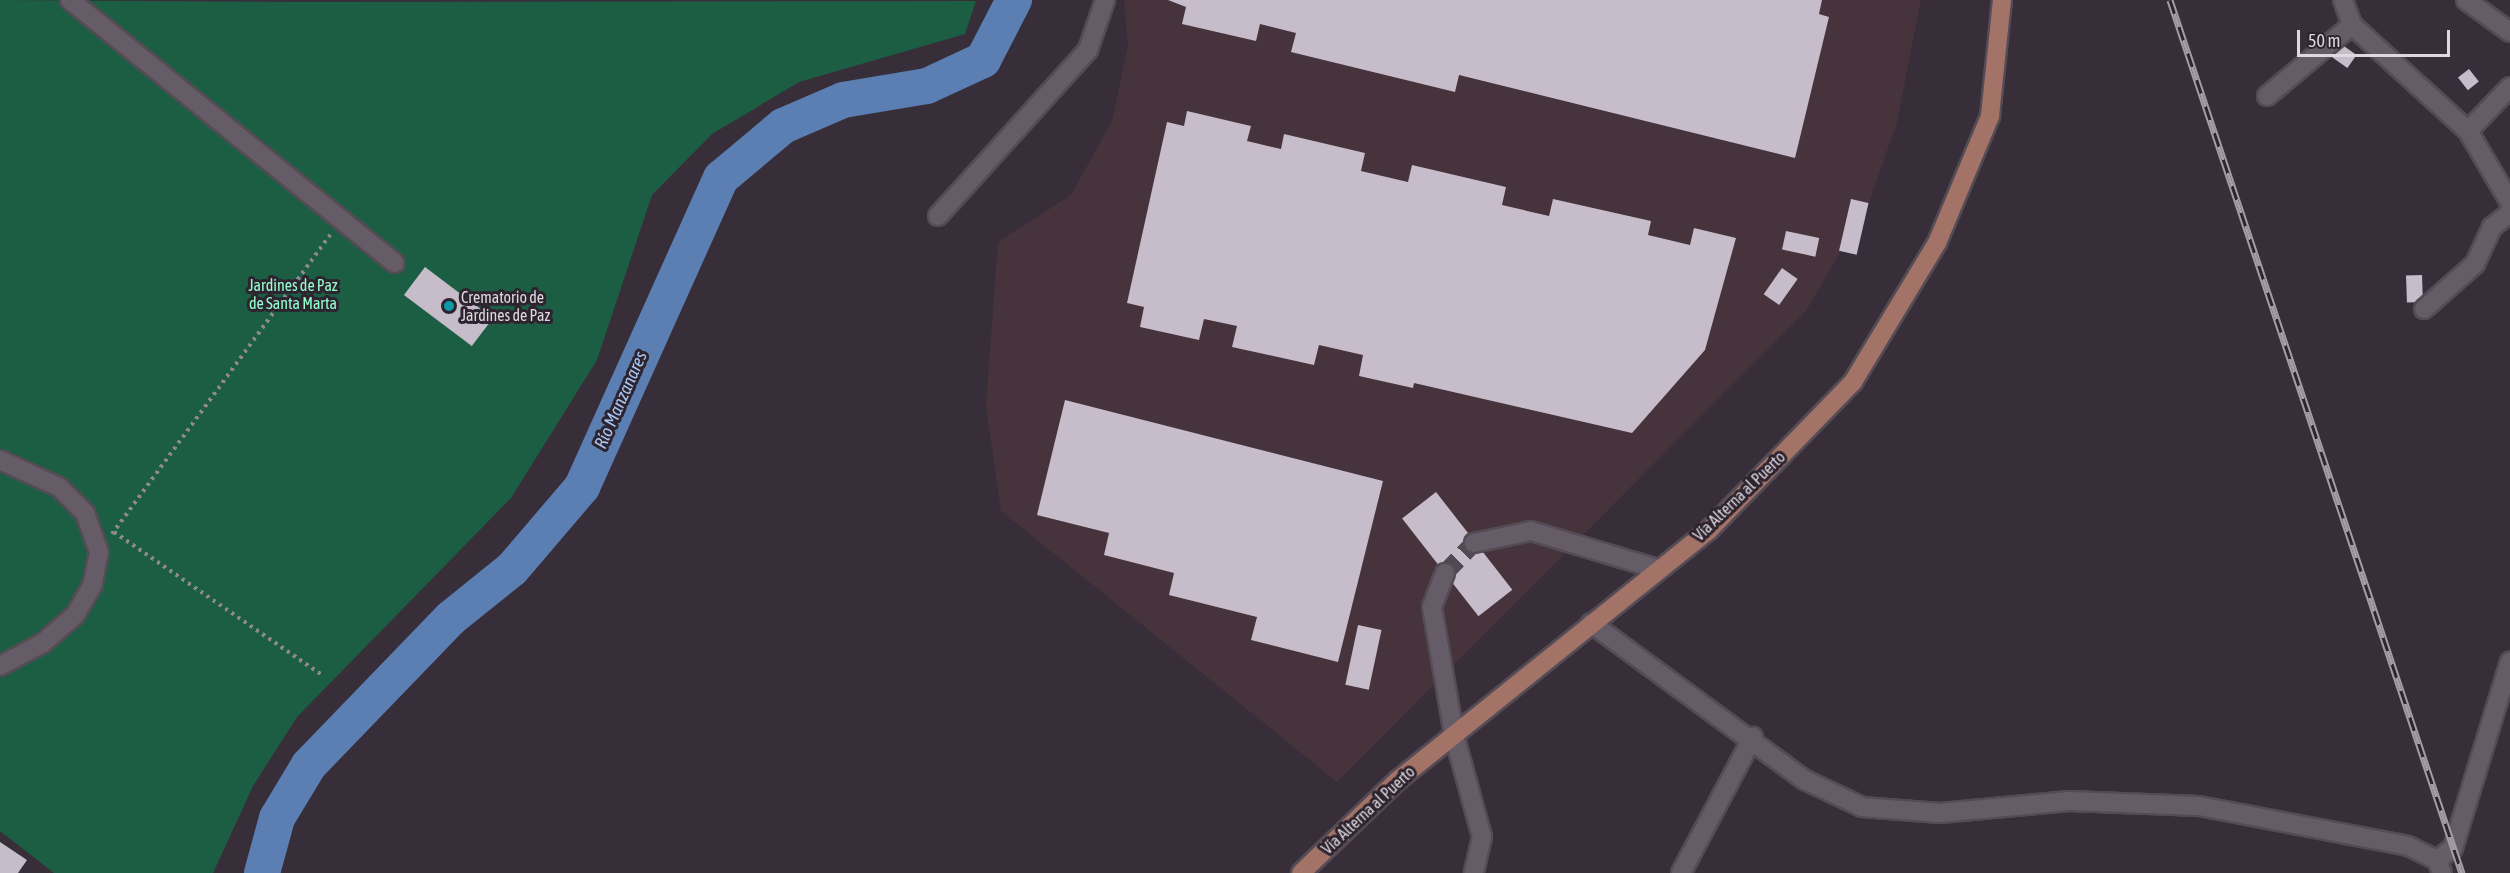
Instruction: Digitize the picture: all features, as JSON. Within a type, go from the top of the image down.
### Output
[{"type":"main road","name":"Vía Alterna al Puerto","points":[[1301,873],[1454,735],[1591,622],[1708,531],[1853,382],[1937,243],[1990,116],[2002,0]]},
{"type":"street","points":[[70,0],[395,263]]},
{"type":"street","points":[[938,216],[1088,50],[1104,0]]},
{"type":"street","points":[[2343,0],[2352,25],[2468,131],[2510,202]]},
{"type":"street","points":[[2466,0],[2510,32]]},
{"type":"street","points":[[2267,96],[2352,25]]},
{"type":"street","points":[[2468,131],[2510,87]]},
{"type":"street","points":[[2424,309],[2475,264],[2492,227],[2510,213]]},
{"type":"street","points":[[0,460],[60,488],[85,513],[99,552],[93,584],[75,615],[43,643],[0,666]]},
{"type":"street","points":[[1474,543],[1531,531],[1658,569]]},
{"type":"street","points":[[1445,573],[1432,607],[1454,735],[1482,837],[1474,873]]},
{"type":"street","points":[[1591,622],[1753,737],[1805,780],[1862,807],[1940,813],[2069,801],[2199,807],[2408,846],[2439,866],[2453,848],[2510,662]]},
{"type":"street","points":[[1682,873],[1753,737]]},
{"type":"path","points":[[99,552],[341,220]]},
{"type":"path","points":[[114,532],[322,675]]},
{"type":"shaded area","points":[[1124,0],[1921,0],[1897,122],[1869,203],[1851,200],[1841,251],[1806,311],[1337,782],[1001,511],[986,405],[998,242],[1071,195],[1112,121],[1128,45]]},
{"type":"green space","name":"Jardines de Paz de Santa Marta","points":[[0,0],[976,1],[965,34],[799,82],[712,134],[652,195],[597,360],[511,498],[297,717],[253,786],[213,873],[54,873],[0,831]]},
{"type":"building","points":[[1168,0],[1822,0],[1819,14],[1829,17],[1795,158],[1459,75],[1455,92],[1291,52],[1296,33],[1260,24],[1256,41],[1182,24],[1186,7]]},
{"type":"building","points":[[2341,44],[2357,55],[2347,68],[2332,57]]},
{"type":"building","points":[[2469,69],[2479,82],[2468,90],[2458,78]]},
{"type":"building","points":[[1187,111],[1251,126],[1247,141],[1281,149],[1284,134],[1365,153],[1361,171],[1408,182],[1412,165],[1506,187],[1502,205],[1549,216],[1553,199],[1651,221],[1648,235],[1690,245],[1694,228],[1736,238],[1705,350],[1632,433],[1414,383],[1413,388],[1359,376],[1363,355],[1319,345],[1314,365],[1232,347],[1237,326],[1204,319],[1199,340],[1140,327],[1144,307],[1127,303],[1167,122],[1184,126]]},
{"type":"building","points":[[1851,199],[1869,203],[1857,255],[1839,251]]},
{"type":"building","points":[[1786,231],[1819,238],[1815,257],[1782,250]]},
{"type":"building","name":"Crematorio de Jardines de Paz","points":[[425,267],[493,318],[472,346],[404,295]]},
{"type":"building","points":[[1782,268],[1798,279],[1779,305],[1764,294]]},
{"type":"building","points":[[2422,275],[2423,302],[2407,303],[2406,276]]},
{"type":"building","points":[[1065,400],[1383,481],[1338,662],[1251,640],[1257,617],[1169,595],[1174,573],[1104,555],[1109,533],[1037,515]]},
{"type":"building","points":[[1436,492],[1512,590],[1478,616],[1402,518]]},
{"type":"building","points":[[1358,625],[1381,630],[1369,690],[1345,685]]},
{"type":"building","points":[[0,842],[27,860],[18,873],[0,873]]},
{"type":"waterway","name":"Río Manzanares","points":[[262,873],[277,818],[309,765],[451,618],[512,569],[582,487],[721,178],[783,126],[843,100],[927,86],[983,60],[1014,0]]},
{"type":"tunnel","points":[[1445,573],[1474,543]]},
{"type":"railway","points":[[2170,0],[2462,873]]},
{"type":"place","name":"Crematorio de Jardines de Paz","points":[[449,306]]}]
